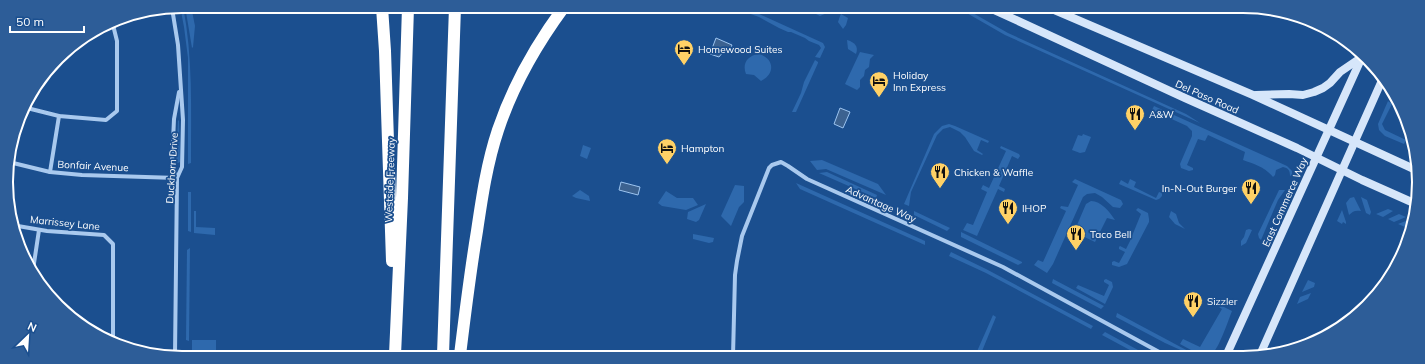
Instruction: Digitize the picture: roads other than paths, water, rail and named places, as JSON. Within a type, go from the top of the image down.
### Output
[{"type":"highway","points":[[382,13],[395,342]]},
{"type":"highway","name":"Westside Freeway","points":[[395,351],[408,13]]},
{"type":"highway","points":[[443,351],[454,13]]},
{"type":"highway","points":[[460,351],[483,189],[489,159],[509,102],[528,61],[560,13]]},
{"type":"main road","name":"Del Paso Road","points":[[1001,13],[1411,202]]},
{"type":"main road","name":"Del Paso Road","points":[[1061,13],[1253,95],[1412,168]]},
{"type":"main road","points":[[1253,95],[1303,95],[1314,92],[1330,83],[1340,72],[1359,59]]},
{"type":"main road","name":"East Commerce Way","points":[[1228,351],[1361,60]]},
{"type":"main road","points":[[1262,350],[1381,84]]},
{"type":"street","name":"Duckhorn Drive","points":[[173,13],[178,46],[183,120],[182,167],[177,178],[175,351]]},
{"type":"street","points":[[29,109],[59,116],[106,120],[117,111],[117,41],[114,27]]},
{"type":"street","points":[[177,178],[172,164],[174,119],[180,83]]},
{"type":"street","points":[[50,172],[59,116]]},
{"type":"street","name":"Advantage Way","points":[[733,351],[735,275],[742,236],[769,168],[772,164],[781,162],[807,179],[1003,267],[1157,351]]},
{"type":"street","name":"Bonfair Avenue","points":[[14,163],[50,172],[82,175],[177,178]]},
{"type":"street","name":"Marrissey Lane","points":[[19,226],[39,230],[104,235],[113,244],[114,337]]},
{"type":"street","points":[[34,263],[39,230]]},
{"type":"place","name":"Homewood Suites","points":[[684,66]]},
{"type":"place","name":"Holiday Inn Express","points":[[879,98]]},
{"type":"place","name":"A&W","points":[[1135,131]]},
{"type":"place","name":"Hampton","points":[[667,165]]},
{"type":"place","name":"Chicken & Waffle","points":[[940,189]]},
{"type":"place","name":"In-N-Out Burger","points":[[1251,205]]},
{"type":"place","name":"IHOP","points":[[1008,225]]},
{"type":"place","name":"Taco Bell","points":[[1076,251]]},
{"type":"place","name":"Sizzler","points":[[1193,318]]}]
